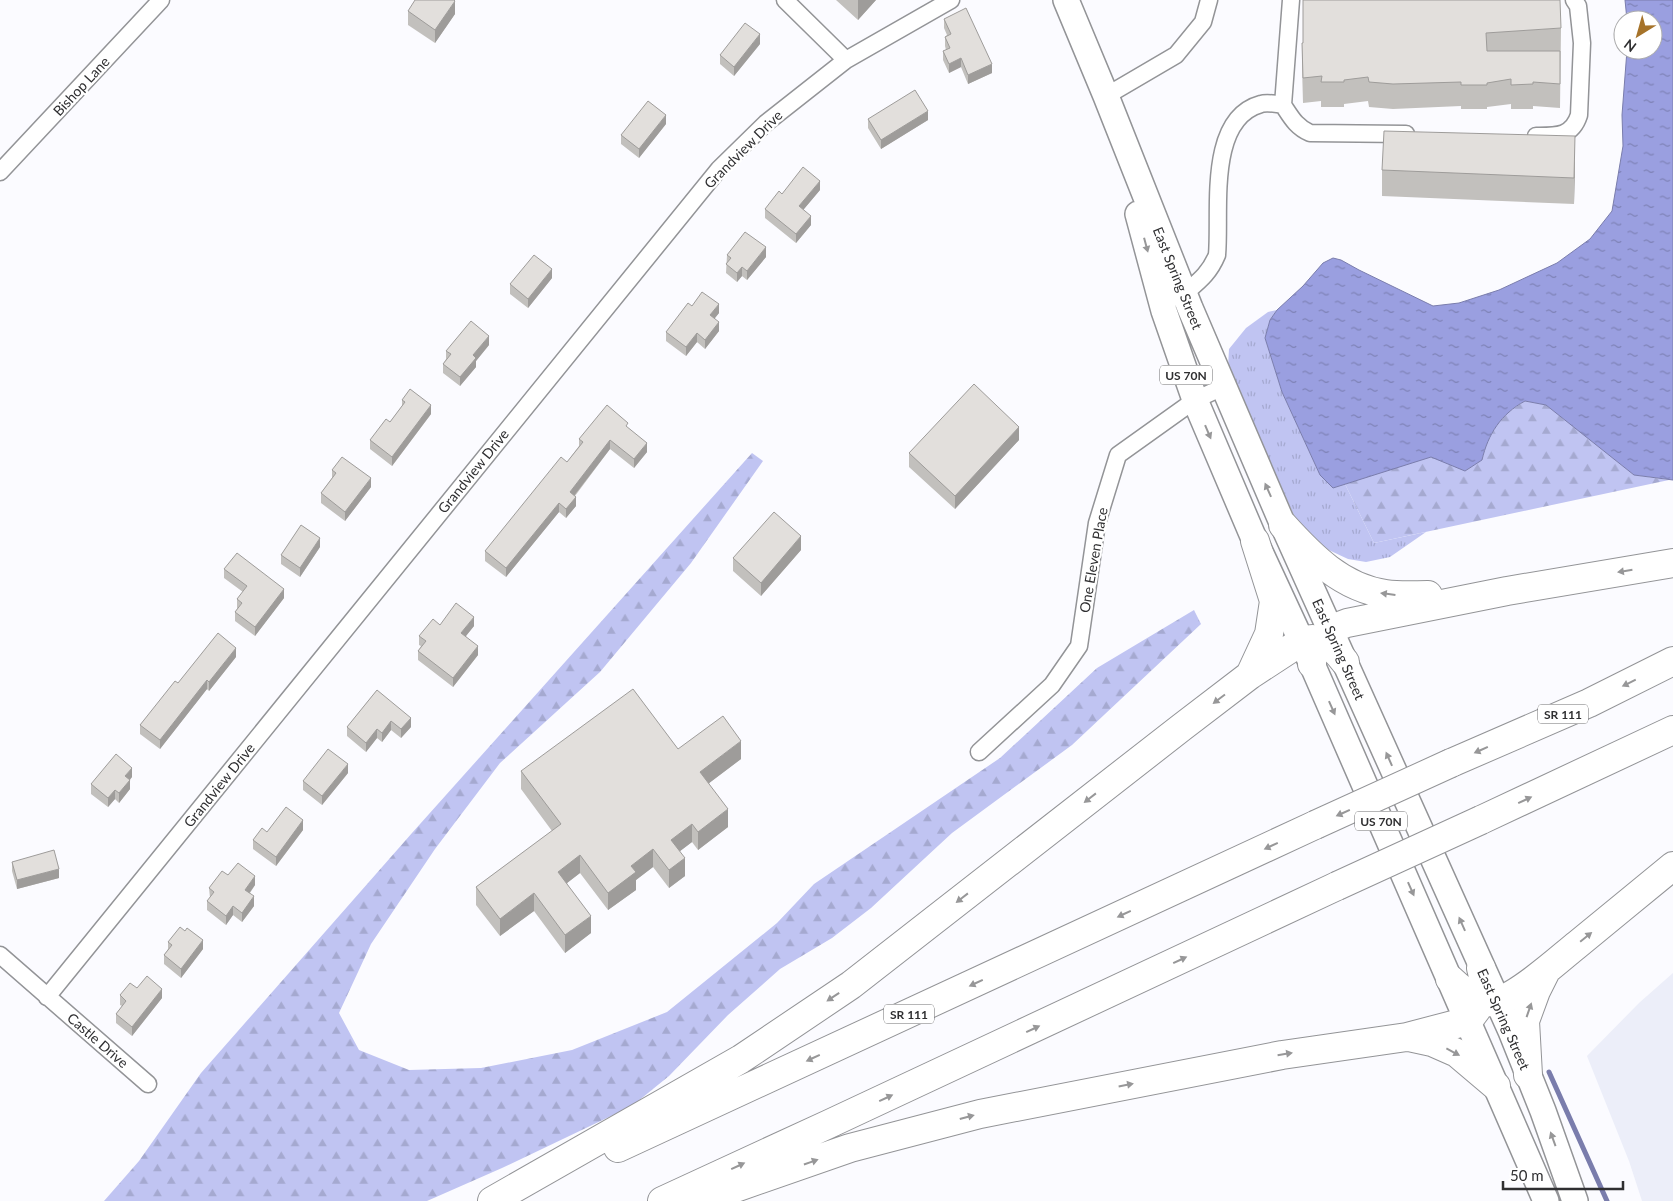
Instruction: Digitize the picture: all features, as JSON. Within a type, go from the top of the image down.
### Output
[{"type":"highway","points":[[1283,525],[1314,558],[1354,585],[1369,591],[1406,596],[1507,591]]},
{"type":"highway","points":[[1250,675],[1270,634],[1274,601],[1255,540]]},
{"type":"highway","points":[[492,1201],[741,1059],[851,985],[1250,675],[1316,644],[1347,623],[1507,591],[1673,563]]},
{"type":"highway","points":[[1316,644],[1326,643],[1338,652],[1345,662]]},
{"type":"highway","name":"SR 111","points":[[502,1201],[1315,825],[1589,703],[1673,661]]},
{"type":"highway","points":[[662,1201],[1673,730]]},
{"type":"highway","points":[[698,1201],[850,1148],[980,1114],[1282,1055],[1407,1037],[1510,995],[1548,968],[1673,866]]},
{"type":"highway","points":[[1482,968],[1484,984],[1482,1007]]},
{"type":"highway","points":[[1528,1075],[1525,1022],[1536,991],[1548,968]]},
{"type":"highway","points":[[1450,979],[1482,1007]]},
{"type":"highway","points":[[1407,1037],[1432,1042],[1457,1053],[1496,1086]]},
{"type":"main road","name":"East Spring Street","points":[[1066,0],[1184,294],[1283,525],[1316,644],[1450,979]]},
{"type":"main road","name":"East Spring Street","points":[[1106,96],[1164,311],[1195,400],[1255,540],[1316,644]]},
{"type":"main road","name":"East Spring Street","points":[[1345,662],[1482,968]]},
{"type":"main road","name":"East Spring Street","points":[[1482,1007],[1528,1075],[1575,1201]]},
{"type":"main road","points":[[1482,1007],[1496,1086],[1546,1201]]},
{"type":"street","name":"Bishop Lane","points":[[0,172],[161,0]]},
{"type":"street","points":[[785,0],[846,60]]},
{"type":"street","name":"Grandview Drive","points":[[47,997],[719,169],[766,123],[846,60],[951,0]]},
{"type":"street","points":[[1106,96],[1176,55],[1203,22],[1209,0]]},
{"type":"street","points":[[1291,0],[1283,104],[1295,123],[1302,130],[1310,133],[1418,134]]},
{"type":"street","points":[[1520,136],[1562,135],[1576,123],[1579,115],[1582,43],[1578,6],[1574,0]]},
{"type":"street","points":[[1184,294],[1204,277],[1212,267],[1217,256],[1221,164],[1229,131],[1237,119],[1245,112],[1261,103],[1283,104]]},
{"type":"street","name":"One Eleven Place","points":[[979,752],[1052,685],[1079,646],[1097,523],[1118,455],[1195,400],[1223,387]]},
{"type":"street","name":"Castle Drive","points":[[0,955],[148,1084]]},
{"type":"shaded area","points":[[1673,973],[1673,1201],[1642,1201],[1629,1161],[1587,1056],[1639,1003]]},
{"type":"green space","points":[[1277,310],[1270,320],[1265,338],[1282,392],[1320,475],[1333,488],[1345,484],[1374,543],[1426,532],[1390,557],[1366,562],[1348,559],[1318,545],[1296,520],[1228,367],[1229,349],[1246,328],[1268,312]]},
{"type":"green space","points":[[1525,401],[1546,405],[1634,475],[1669,480],[1374,543],[1345,484],[1431,456],[1465,471],[1482,460],[1488,441],[1502,419]]},
{"type":"green space","points":[[752,453],[763,461],[691,563],[600,672],[500,763],[435,849],[371,944],[339,1013],[359,1050],[409,1070],[481,1068],[572,1050],[667,1012],[777,923],[814,884],[1000,758],[1097,668],[1194,610],[1201,624],[1072,745],[952,833],[871,908],[832,938],[780,969],[728,1015],[669,1076],[632,1106],[502,1168],[427,1201],[104,1201],[139,1161],[201,1073],[412,833]]},
{"type":"water","points":[[1625,0],[1673,0],[1673,480],[1634,475],[1546,405],[1525,401],[1502,419],[1492,433],[1482,460],[1465,471],[1431,457],[1333,488],[1320,475],[1282,392],[1265,338],[1270,320],[1277,310],[1303,286],[1323,263],[1333,258],[1341,260],[1433,306],[1459,303],[1499,290],[1557,263],[1590,239],[1612,211],[1623,146],[1622,115],[1626,60],[1663,60],[1663,10],[1626,10]]},
{"type":"building","points":[[415,0],[455,1],[435,30],[408,11]]},
{"type":"building","points":[[1303,0],[1560,0],[1561,28],[1486,33],[1487,51],[1560,51],[1560,84],[1533,82],[1533,84],[1511,85],[1511,79],[1487,83],[1487,85],[1461,85],[1461,82],[1393,84],[1369,82],[1368,77],[1344,80],[1344,82],[1321,82],[1322,76],[1303,78]]},
{"type":"building","points":[[966,8],[992,64],[968,75],[961,58],[949,64],[943,51],[950,48],[945,37],[951,34],[944,19]]},
{"type":"building","points":[[745,23],[760,34],[734,67],[720,55]]},
{"type":"building","points":[[915,90],[928,111],[881,140],[868,119]]},
{"type":"building","points":[[648,101],[666,115],[639,149],[621,135]]},
{"type":"building","points":[[1384,131],[1575,136],[1574,178],[1382,170]]},
{"type":"building","points":[[803,167],[820,181],[799,206],[811,216],[796,234],[765,209],[779,191],[782,194]]},
{"type":"building","points":[[745,232],[766,247],[747,271],[742,267],[737,273],[726,264],[731,258],[727,255]]},
{"type":"building","points":[[534,255],[552,269],[528,299],[510,284]]},
{"type":"building","points":[[702,292],[719,304],[710,315],[719,322],[705,340],[697,333],[686,347],[666,332],[688,303],[692,306]]},
{"type":"building","points":[[471,321],[489,336],[473,355],[476,358],[460,377],[443,364],[451,354],[446,351]]},
{"type":"building","points":[[974,384],[1019,427],[955,496],[909,453]]},
{"type":"building","points":[[410,389],[431,405],[392,457],[370,440],[386,419],[390,422],[405,402],[402,400]]},
{"type":"building","points":[[607,405],[628,423],[626,426],[647,443],[634,459],[610,440],[570,492],[576,497],[566,509],[559,503],[506,568],[485,551],[561,457],[567,462],[583,442],[579,439]]},
{"type":"building","points":[[342,457],[371,478],[345,512],[321,493],[336,473],[332,470]]},
{"type":"building","points":[[774,512],[801,536],[761,583],[733,558]]},
{"type":"building","points":[[301,525],[320,538],[300,568],[281,555]]},
{"type":"building","points":[[237,553],[284,589],[255,627],[235,612],[242,603],[237,599],[247,586],[224,569]]},
{"type":"building","points":[[456,603],[474,617],[461,633],[478,646],[453,678],[418,651],[426,641],[419,636],[433,619],[440,625]]},
{"type":"building","points":[[218,633],[236,648],[209,682],[207,680],[160,740],[140,725],[175,681],[178,683]]},
{"type":"building","points":[[633,689],[678,749],[723,716],[741,741],[700,772],[728,809],[698,832],[692,824],[671,840],[685,858],[669,870],[653,849],[631,866],[636,872],[608,893],[580,855],[558,872],[591,916],[565,935],[534,893],[500,919],[476,887],[561,824],[521,771]]},
{"type":"building","points":[[377,690],[411,718],[401,729],[391,721],[382,733],[377,729],[366,743],[347,727]]},
{"type":"building","points":[[328,749],[348,764],[322,796],[303,781]]},
{"type":"building","points":[[116,754],[132,768],[125,776],[130,780],[119,793],[115,790],[108,798],[91,784]]},
{"type":"building","points":[[286,807],[303,820],[276,857],[253,840],[262,828],[267,832]]},
{"type":"building","points":[[54,850],[59,869],[17,880],[12,862]]},
{"type":"building","points":[[238,863],[255,876],[245,890],[254,896],[242,913],[233,906],[226,916],[207,901],[214,892],[209,888],[222,871],[228,875]]},
{"type":"building","points":[[180,927],[185,931],[187,928],[203,940],[181,969],[164,955],[172,945],[168,942]]},
{"type":"building","points":[[147,976],[162,989],[132,1027],[116,1014],[126,1001],[120,995],[130,983],[137,988]]},
{"type":"waterway","points":[[1549,1072],[1607,1201]]}]
